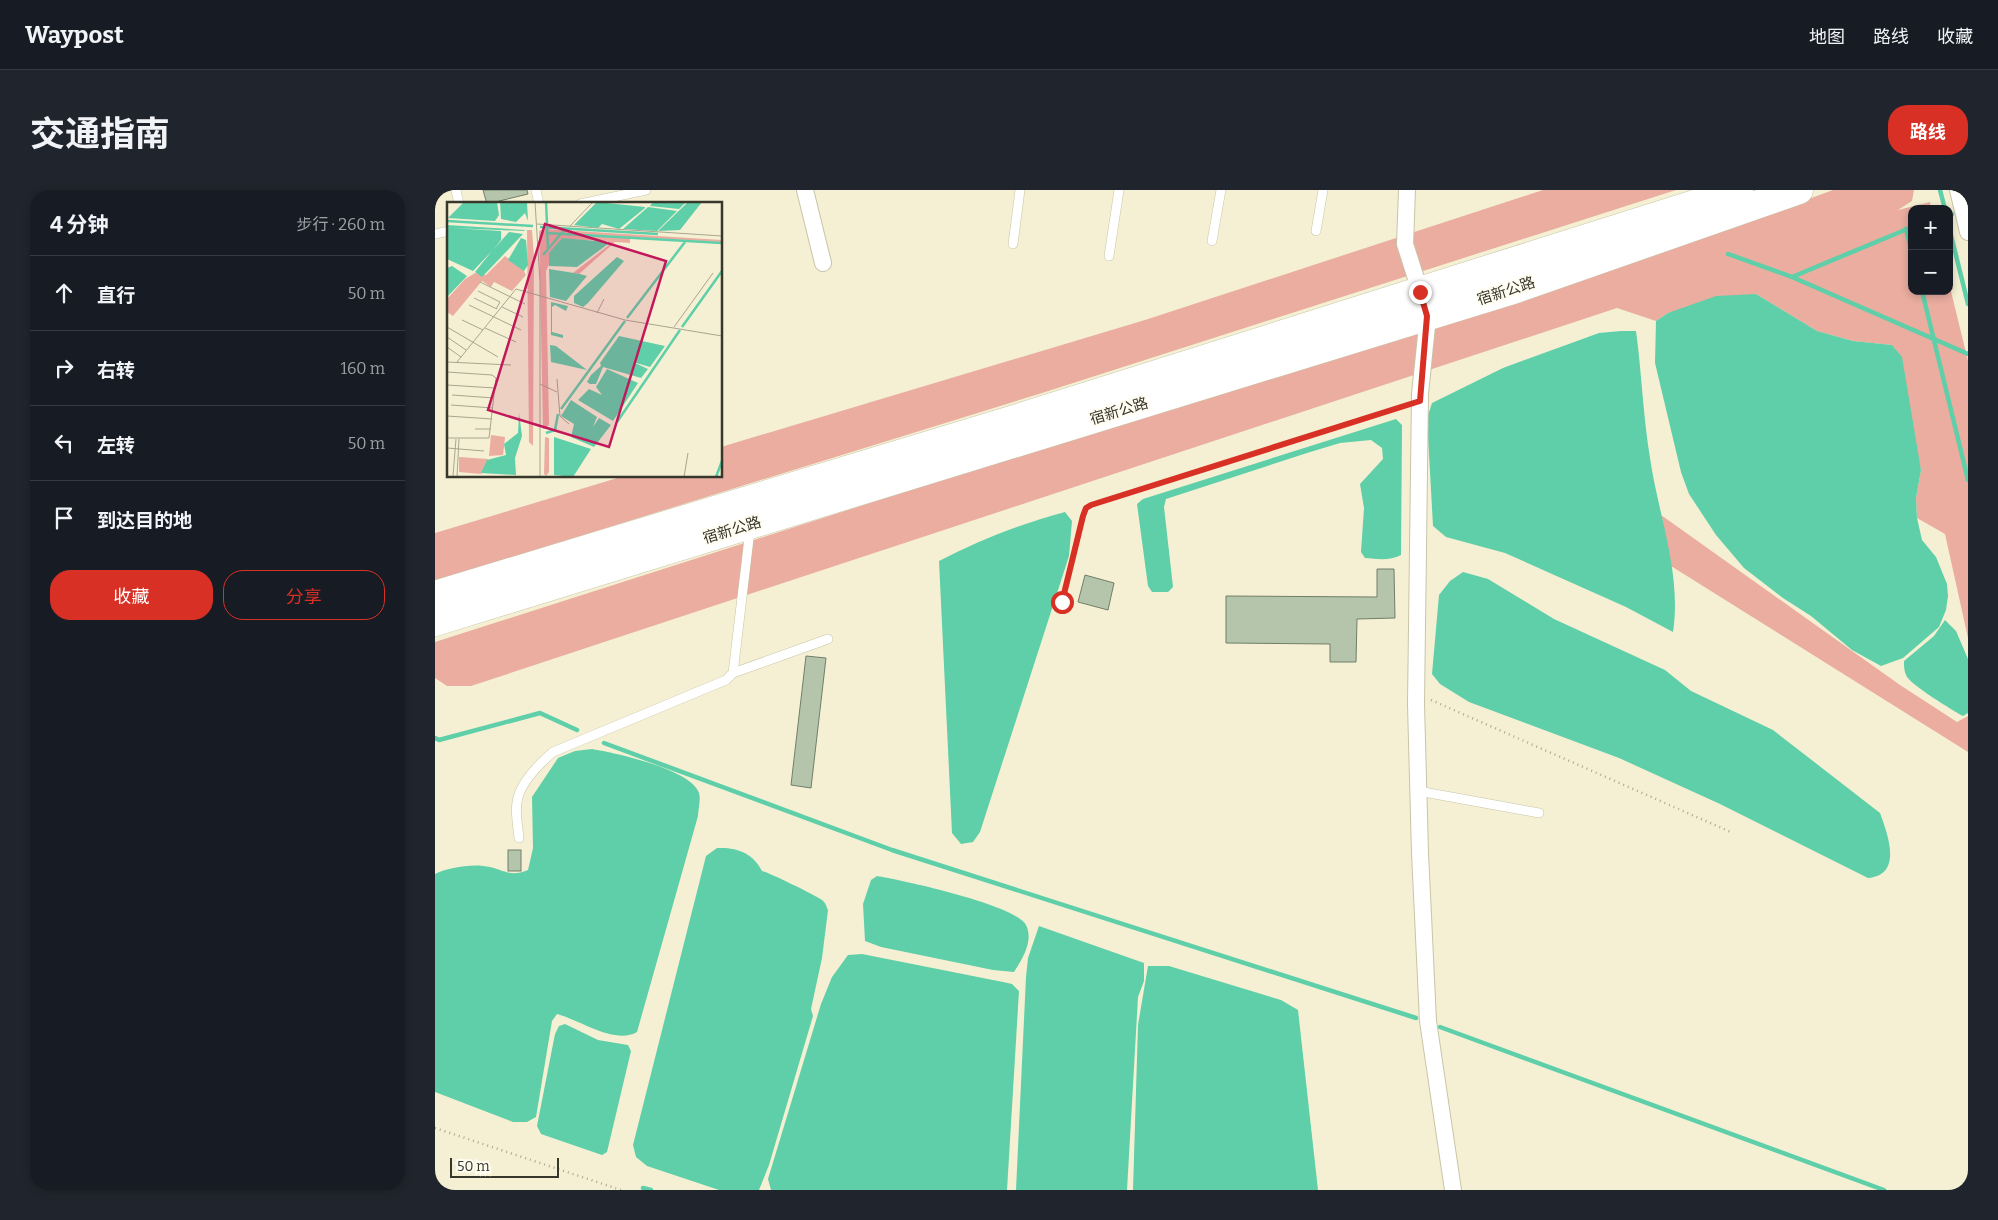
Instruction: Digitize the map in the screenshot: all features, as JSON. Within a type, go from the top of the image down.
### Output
[{"type":"highway","name":"宿新公路","points":[[435,622],[751,524],[1424,304],[1739,190]]},
{"type":"highway","name":"宿新公路","points":[[435,595],[987,428],[1424,304],[1516,289],[1799,190]]},
{"type":"street","points":[[805,190],[823,263]]},
{"type":"street","points":[[1407,190],[1405,244],[1424,304],[1420,401],[1416,693],[1418,791],[1428,1021],[1453,1190]]},
{"type":"street","points":[[1958,190],[1968,232]]},
{"type":"lane","points":[[586,202],[615,193],[646,190]]},
{"type":"lane","points":[[1013,244],[1020,190]]},
{"type":"lane","points":[[1109,256],[1119,190]]},
{"type":"lane","points":[[1212,241],[1221,190]]},
{"type":"lane","points":[[1316,231],[1323,190]]},
{"type":"lane","points":[[733,673],[751,524]]},
{"type":"lane","points":[[519,838],[517,802],[525,784],[539,763],[553,752],[726,680],[733,673],[828,640]]},
{"type":"lane","points":[[1418,791],[1539,813]]},
{"type":"path","points":[[1062,602],[1083,516],[1086,508],[1091,505],[1420,401]]},
{"type":"path","points":[[1416,693],[1733,833]]},
{"type":"path","points":[[435,1128],[621,1190]]},
{"type":"shaded area","points":[[1543,190],[1676,190],[1042,393],[435,581],[435,533],[617,478],[723,478],[723,446],[1145,320]]},
{"type":"shaded area","points":[[1833,190],[1914,190],[1912,201],[1898,210],[1908,208],[1908,295],[1952,295],[1968,361],[1968,638],[1945,534],[1917,518],[1916,498],[1921,470],[1892,345],[1853,341],[1817,331],[1756,294],[1668,313],[1656,321],[1617,308],[471,686],[447,686],[435,678],[435,642],[1730,228]]},
{"type":"shaded area","points":[[1930,202],[1930,205],[1918,205]]},
{"type":"shaded area","points":[[1756,294],[1817,331],[1853,341],[1892,345],[1902,357],[1921,470],[1916,498],[1917,518],[1922,540],[1936,557],[1947,584],[1948,596],[1946,610],[1939,627],[1903,658],[1881,666],[1852,650],[1811,616],[1783,598],[1744,568],[1716,535],[1689,494],[1681,472],[1655,363],[1656,321],[1668,313],[1716,296]]},
{"type":"shaded area","points":[[1636,331],[1650,458],[1672,566],[1675,610],[1673,632],[1626,607],[1505,553],[1446,537],[1433,526],[1427,418],[1432,403],[1503,368],[1599,333]]},
{"type":"shaded area","points":[[1396,419],[1402,425],[1401,555],[1388,559],[1374,559],[1365,558],[1361,552],[1364,508],[1360,484],[1383,459],[1382,448],[1371,440],[1340,443],[1166,499],[1164,507],[1173,587],[1168,592],[1152,592],[1148,586],[1137,504],[1143,499]]},
{"type":"shaded area","points":[[1065,512],[1072,521],[1069,556],[980,832],[973,842],[961,844],[952,833],[939,561],[1001,533]]},
{"type":"shaded area","points":[[1661,515],[1900,685],[1957,722],[1968,716],[1968,752],[1671,566]]},
{"type":"shaded area","points":[[1463,572],[1488,579],[1554,619],[1665,670],[1691,691],[1773,730],[1880,813],[1889,842],[1890,853],[1886,870],[1879,875],[1868,878],[1720,804],[1619,758],[1469,702],[1440,684],[1432,674],[1439,595],[1450,581]]},
{"type":"shaded area","points":[[1945,620],[1956,631],[1968,659],[1968,713],[1963,716],[1917,686],[1907,677],[1904,669],[1904,661],[1934,636]]},
{"type":"shaded area","points":[[592,749],[634,758],[682,777],[693,784],[699,793],[698,816],[637,1032],[618,1036],[608,1034],[557,1014],[552,1021],[536,1117],[527,1122],[513,1122],[435,1092],[435,874],[462,866],[484,866],[509,873],[528,870],[533,848],[532,797],[558,758],[575,751]]},
{"type":"shaded area","points":[[717,848],[744,852],[754,860],[762,871],[822,900],[828,910],[822,958],[811,1009],[813,1016],[769,1165],[759,1190],[719,1190],[647,1166],[636,1157],[633,1145],[706,856]]},
{"type":"shaded area","points":[[877,876],[957,894],[1002,909],[1018,917],[1026,925],[1029,937],[1026,950],[1014,972],[993,970],[881,947],[865,941],[863,904],[871,880]]},
{"type":"shaded area","points":[[1039,926],[1144,963],[1144,981],[1138,997],[1127,1190],[1016,1190],[1026,977],[1028,958]]},
{"type":"shaded area","points":[[862,954],[1012,984],[1019,991],[1007,1190],[771,1190],[768,1179],[821,1004],[832,977],[848,955]]},
{"type":"shaded area","points":[[1148,966],[1169,966],[1281,1000],[1298,1010],[1318,1190],[1133,1190],[1138,1025]]},
{"type":"shaded area","points":[[565,1024],[598,1040],[628,1045],[631,1051],[607,1152],[602,1155],[541,1134],[537,1126],[555,1034],[559,1026]]},
{"type":"building","points":[[483,190],[527,190],[528,194],[495,202],[486,202]]},
{"type":"building","points":[[1377,569],[1394,569],[1395,618],[1357,619],[1356,662],[1330,662],[1330,644],[1226,643],[1226,596],[1377,597]]},
{"type":"building","points":[[1085,575],[1114,583],[1108,610],[1078,602]]},
{"type":"building","points":[[806,656],[826,658],[811,788],[791,785]]},
{"type":"building","points":[[508,850],[521,850],[521,871],[508,871]]},
{"type":"waterway","points":[[1940,190],[1944,205]]},
{"type":"waterway","points":[[1906,229],[1911,250]]},
{"type":"waterway","points":[[1792,277],[1908,229]]},
{"type":"waterway","points":[[1953,243],[1968,304]]},
{"type":"waterway","points":[[1728,254],[1792,277],[1968,354]]},
{"type":"waterway","points":[[1923,295],[1968,480]]},
{"type":"waterway","points":[[435,738],[439,740],[540,713],[577,730]]},
{"type":"waterway","points":[[604,743],[892,850],[1416,1018]]},
{"type":"waterway","points":[[1440,1027],[1884,1190]]},
{"type":"waterway","points":[[643,1188],[651,1190]]},
{"type":"route","points":[[1062,602],[1083,516],[1086,508],[1091,505],[1420,401],[1427,316],[1420,292]]}]
